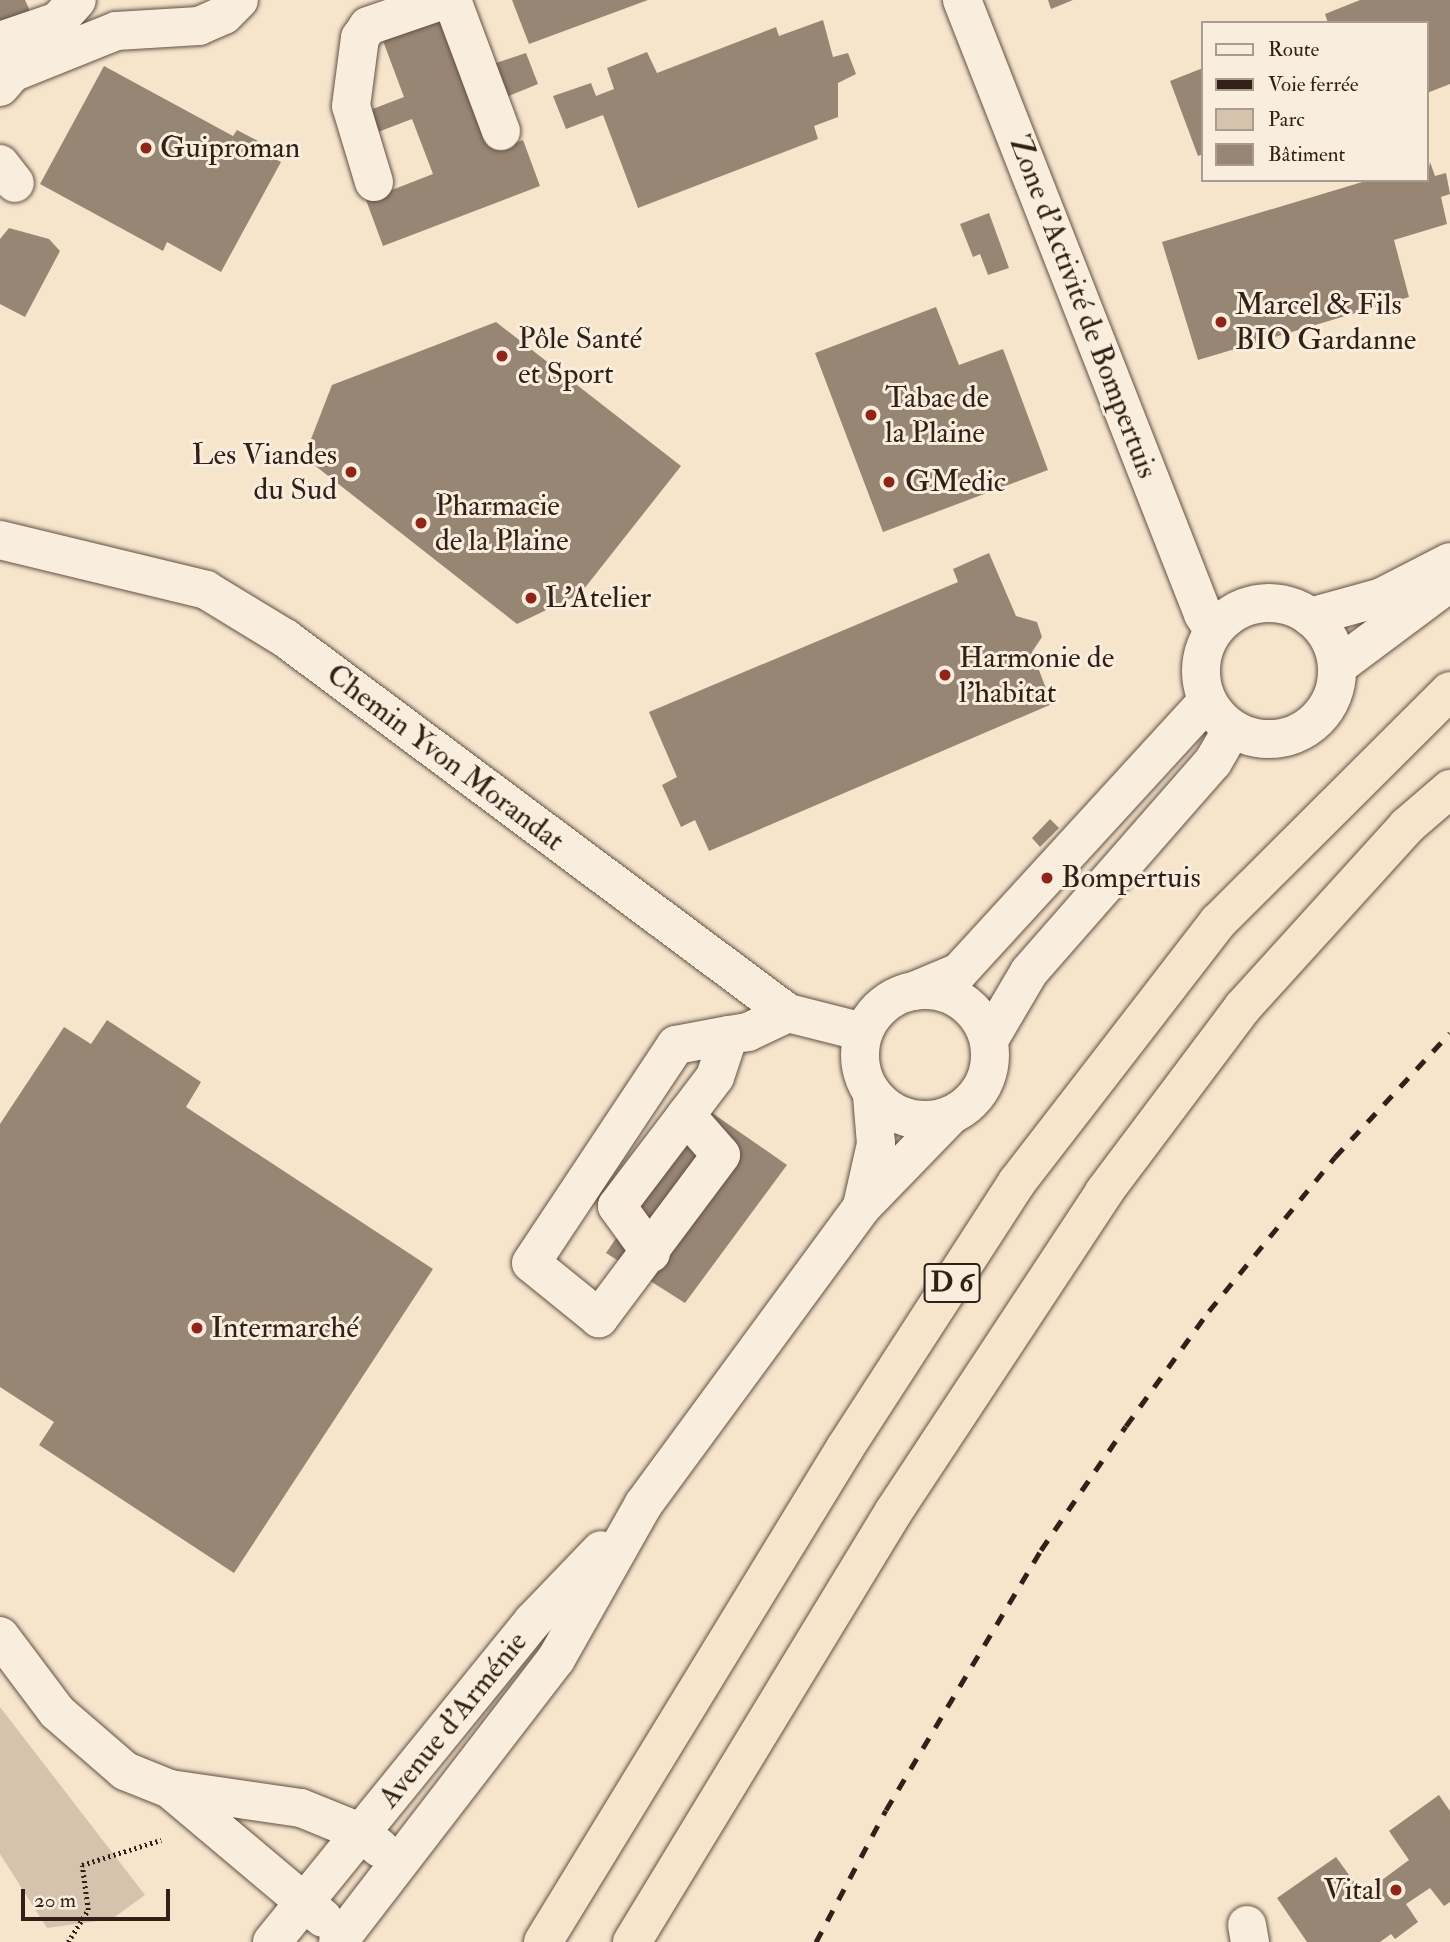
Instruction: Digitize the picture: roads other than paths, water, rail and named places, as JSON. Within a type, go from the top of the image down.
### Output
[{"type":"highway","name":"D 6","points":[[543,1942],[845,1448],[1017,1182],[1218,922],[1450,691]]},
{"type":"highway","name":"D 6","points":[[632,1942],[894,1511],[1104,1192],[1243,1007],[1408,826],[1450,789]]},
{"type":"street","points":[[0,41],[58,21],[77,0]]},
{"type":"street","points":[[0,87],[12,73],[116,31],[199,26],[224,15],[239,0]]},
{"type":"street","points":[[374,182],[351,106],[360,38],[368,26],[444,0]]},
{"type":"street","points":[[452,0],[501,131]]},
{"type":"street","name":"Zone d'Activité de Bompertuis","points":[[962,0],[1208,622]]},
{"type":"street","name":"Chemin Yvon Morandat","points":[[0,540],[206,590],[285,638],[788,1013],[863,1032]]},
{"type":"street","points":[[1310,617],[1382,597],[1450,562]]},
{"type":"street","points":[[1338,666],[1450,582]]},
{"type":"street","points":[[1262,603],[1280,604],[1310,617],[1332,644],[1338,666],[1335,689],[1325,709],[1310,726],[1292,736],[1271,739],[1232,729],[1207,701],[1200,671],[1208,622],[1262,603]]},
{"type":"street","points":[[1207,701],[959,972],[892,998],[863,1032],[860,1064],[872,1095],[888,1110],[908,1119],[929,1121],[951,1115],[967,1106],[987,1077],[989,1040],[1028,972],[1213,762],[1232,729]]},
{"type":"street","points":[[914,990],[953,996],[969,1007],[989,1040]]},
{"type":"street","points":[[686,1115],[721,1155],[662,1238],[599,1318],[531,1263],[676,1045],[748,1032],[788,1013]]},
{"type":"street","points":[[662,1238],[617,1206],[715,1077],[729,1035]]},
{"type":"street","name":"Avenue d'Arménie","points":[[861,1208],[876,1143],[872,1095]]},
{"type":"street","name":"Avenue d'Arménie","points":[[341,1938],[556,1659],[643,1505],[861,1208],[951,1115]]},
{"type":"street","points":[[662,1148],[696,1190]]},
{"type":"street","name":"Avenue d'Arménie","points":[[272,1942],[533,1621],[643,1505]]},
{"type":"street","points":[[0,1636],[57,1712],[125,1771],[170,1789],[302,1808],[360,1832],[398,1862]]},
{"type":"street","points":[[170,1789],[303,1901],[341,1938]]},
{"type":"railway","points":[[816,1942],[886,1810],[1041,1550],[1126,1426],[1209,1311],[1335,1157],[1450,1033]]},
{"type":"place","name":"Guiproman","points":[[146,148]]},
{"type":"place","name":"Marcel & Fils BIO Gardanne","points":[[1221,322]]},
{"type":"place","name":"Pôle Santé et Sport","points":[[502,356]]},
{"type":"place","name":"Tabac de la Plaine","points":[[871,415]]},
{"type":"place","name":"Les Viandes du Sud","points":[[351,472]]},
{"type":"place","name":"GMedic","points":[[889,482]]},
{"type":"place","name":"Pharmacie de la Plaine","points":[[421,523]]},
{"type":"place","name":"L'Atelier","points":[[531,598]]},
{"type":"place","name":"Harmonie de l'habitat","points":[[945,675]]},
{"type":"place","name":"Bompertuis","points":[[1047,878]]},
{"type":"place","name":"Intermarché","points":[[197,1328]]},
{"type":"place","name":"Vital","points":[[1396,1890]]}]
